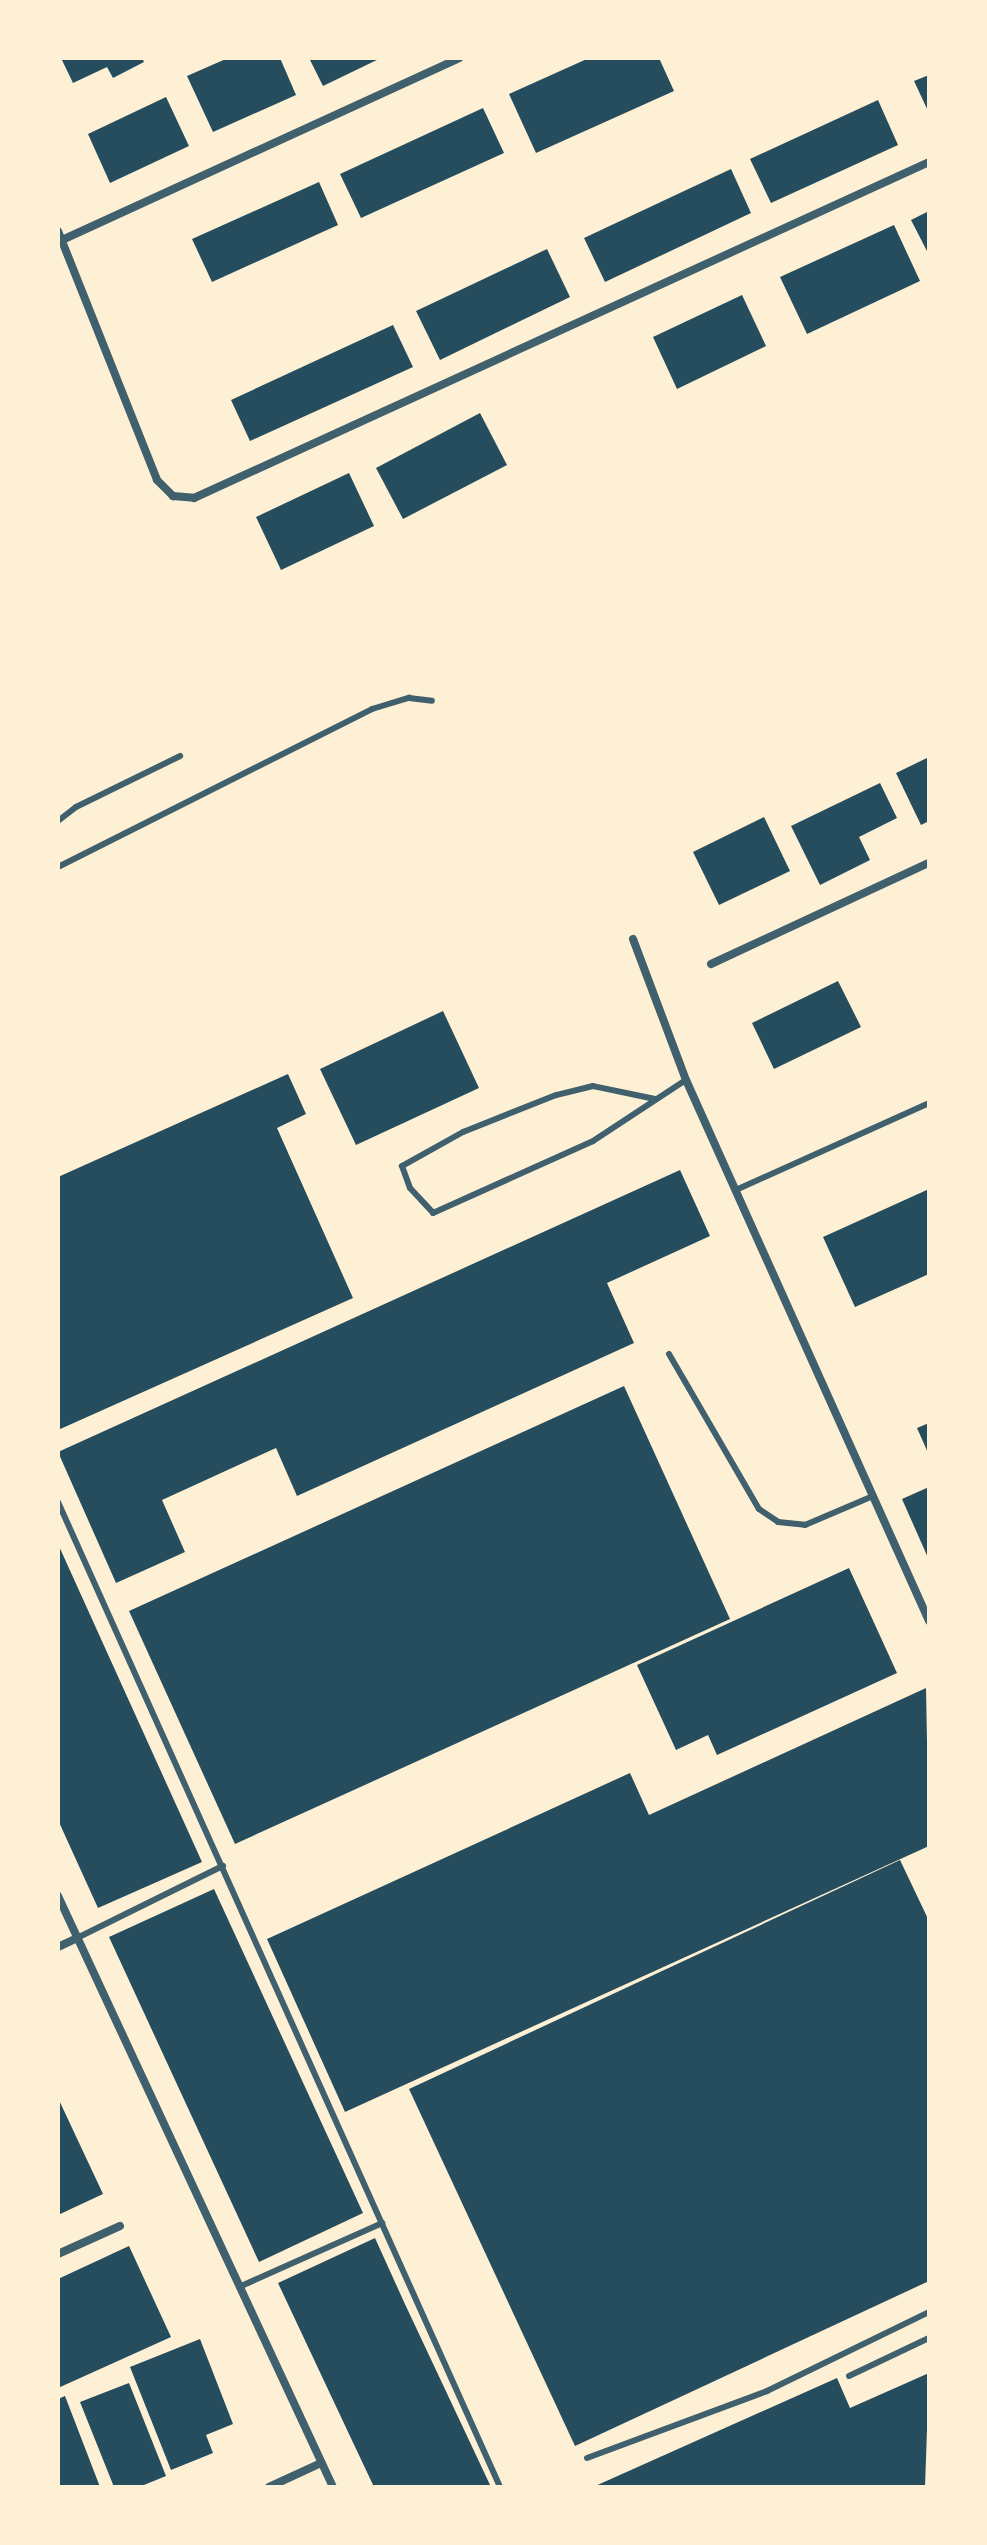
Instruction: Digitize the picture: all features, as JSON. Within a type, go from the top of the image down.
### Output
[{"type":"street","points":[[459,58],[60,236],[157,480],[173,496],[194,498],[929,162]]},
{"type":"street","points":[[711,964],[929,863]]},
{"type":"street","points":[[633,939],[686,1080],[738,1189],[929,1621]]},
{"type":"street","points":[[58,1896],[333,2487]]},
{"type":"street","points":[[58,1947],[77,1938]]},
{"type":"street","points":[[58,2254],[120,2226]]},
{"type":"street","points":[[269,2487],[321,2463]]},
{"type":"lane","points":[[58,867],[372,709],[409,698],[432,701]]},
{"type":"lane","points":[[58,821],[76,807],[180,756]]},
{"type":"lane","points":[[655,1099],[593,1086],[556,1095],[463,1132],[402,1166],[410,1188],[433,1213],[593,1141],[686,1080]]},
{"type":"lane","points":[[738,1189],[929,1103]]},
{"type":"lane","points":[[669,1354],[759,1509],[778,1522],[805,1525],[873,1496]]},
{"type":"lane","points":[[58,1502],[500,2487]]},
{"type":"lane","points":[[58,1528],[68,1524]]},
{"type":"lane","points":[[77,1938],[223,1866]]},
{"type":"lane","points":[[238,2287],[382,2223]]},
{"type":"lane","points":[[587,2458],[767,2391],[929,2312]]},
{"type":"lane","points":[[849,2376],[929,2338]]},
{"type":"building","points":[[61,58],[142,58],[144,62],[113,78],[107,67],[73,83]]},
{"type":"building","points":[[228,58],[280,58],[296,95],[213,132],[187,76]]},
{"type":"building","points":[[309,58],[381,58],[323,86]]},
{"type":"building","points":[[589,58],[659,58],[674,91],[536,153],[509,94]]},
{"type":"building","points":[[929,75],[929,113],[914,81]]},
{"type":"building","points":[[166,97],[189,146],[110,183],[88,134]]},
{"type":"building","points":[[878,100],[898,145],[771,203],[750,159]]},
{"type":"building","points":[[483,108],[504,153],[361,218],[340,174]]},
{"type":"building","points":[[731,169],[751,213],[605,282],[584,238]]},
{"type":"building","points":[[319,182],[338,225],[212,282],[192,239]]},
{"type":"building","points":[[929,211],[929,255],[911,220]]},
{"type":"building","points":[[894,225],[920,281],[807,334],[780,277]]},
{"type":"building","points":[[547,249],[570,297],[440,360],[416,311]]},
{"type":"building","points":[[742,295],[766,346],[677,389],[653,337]]},
{"type":"building","points":[[393,325],[413,367],[250,441],[231,400]]},
{"type":"building","points":[[480,413],[507,465],[403,519],[376,468]]},
{"type":"building","points":[[349,473],[374,526],[281,570],[256,517]]},
{"type":"building","points":[[929,757],[929,821],[921,825],[896,773]]},
{"type":"building","points":[[880,783],[897,818],[859,837],[870,860],[820,885],[791,826]]},
{"type":"building","points":[[764,817],[790,871],[719,905],[693,852]]},
{"type":"building","points":[[838,981],[861,1027],[774,1069],[752,1023]]},
{"type":"building","points":[[443,1011],[479,1088],[356,1145],[320,1069]]},
{"type":"building","points":[[288,1074],[306,1114],[277,1128],[353,1298],[58,1430],[58,1177]]},
{"type":"building","points":[[680,1170],[710,1236],[607,1283],[634,1343],[297,1496],[276,1448],[162,1500],[185,1552],[116,1583],[58,1452]]},
{"type":"building","points":[[929,1189],[929,1274],[855,1307],[823,1237]]},
{"type":"building","points":[[624,1386],[730,1619],[235,1844],[129,1611]]},
{"type":"building","points":[[929,1423],[929,1455],[917,1428]]},
{"type":"building","points":[[929,1487],[929,1560],[902,1499]]},
{"type":"building","points":[[58,1544],[202,1862],[98,1908],[58,1820]]},
{"type":"building","points":[[849,1568],[897,1673],[717,1755],[708,1735],[676,1750],[637,1665]]},
{"type":"building","points":[[926,1688],[929,1846],[345,2112],[267,1939],[630,1773],[649,1815]]},
{"type":"building","points":[[900,1860],[929,1921],[929,2281],[575,2446],[409,2089]]},
{"type":"building","points":[[214,1889],[363,2213],[259,2262],[109,1937]]},
{"type":"building","points":[[58,2098],[103,2194],[58,2215]]},
{"type":"building","points":[[375,2238],[491,2487],[374,2487],[278,2283]]},
{"type":"building","points":[[129,2246],[171,2337],[58,2388],[58,2279]]},
{"type":"building","points":[[200,2339],[233,2424],[206,2435],[213,2453],[171,2470],[130,2367]]},
{"type":"building","points":[[929,2373],[925,2487],[593,2487],[837,2378],[850,2408]]},
{"type":"building","points":[[129,2383],[166,2476],[139,2487],[114,2487],[80,2402]]},
{"type":"building","points":[[65,2396],[100,2487],[58,2487],[58,2399]]}]
